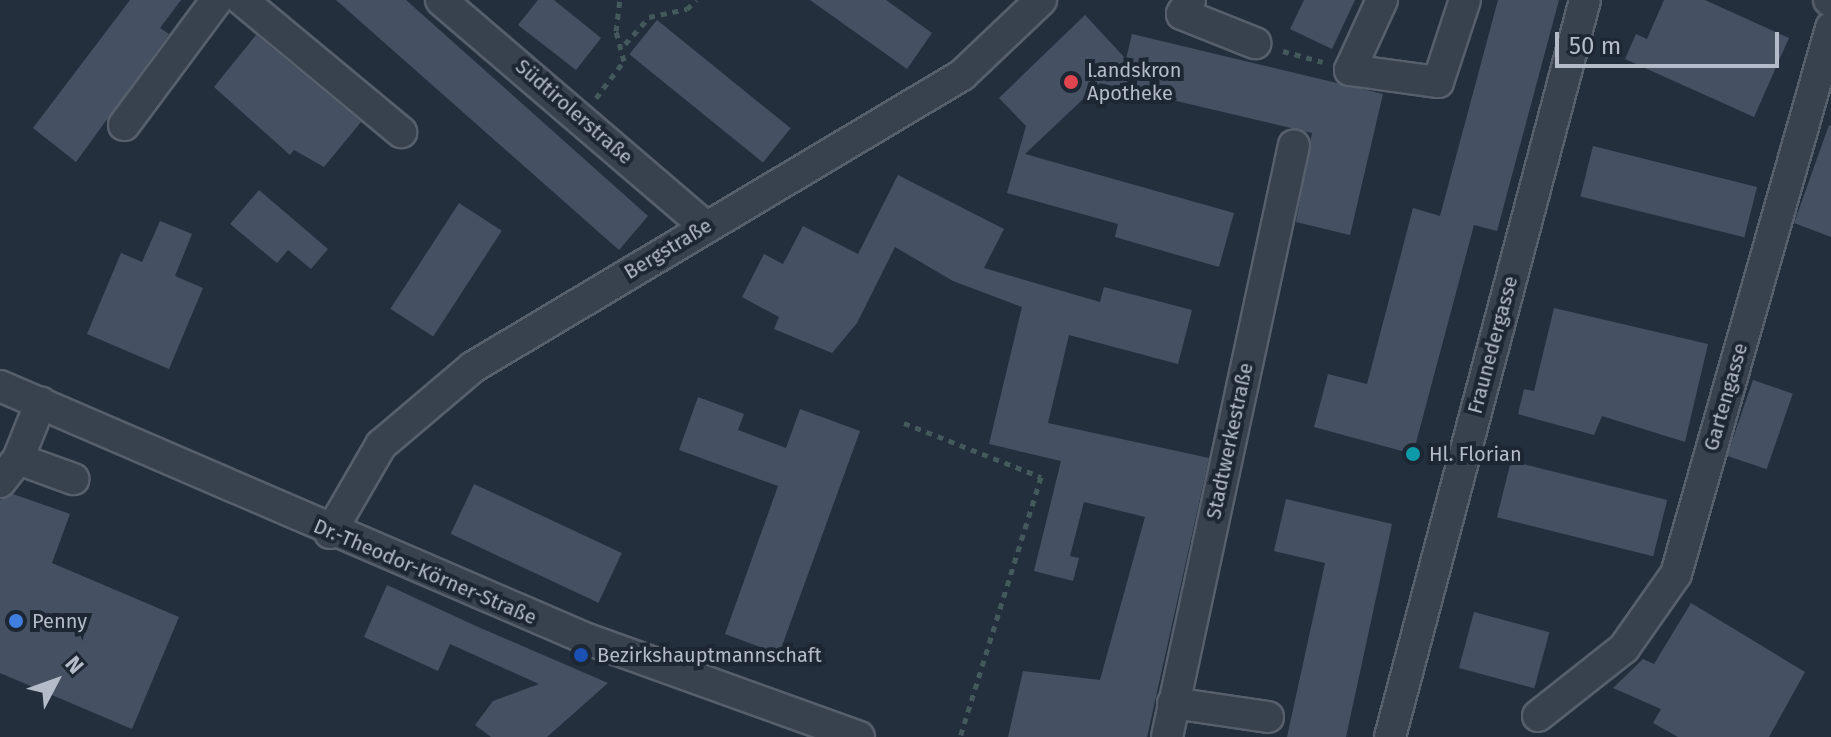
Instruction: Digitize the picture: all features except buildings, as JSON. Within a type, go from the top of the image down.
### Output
[{"type":"street","points":[[124,125],[217,0]]},
{"type":"street","points":[[242,0],[401,132]]},
{"type":"street","name":"Südtirolerstraße","points":[[441,0],[581,116],[705,226]]},
{"type":"street","name":"Bergstraße","points":[[330,533],[381,445],[410,417],[473,367],[962,75],[1041,0]]},
{"type":"street","points":[[1190,0],[1182,14],[1255,43]]},
{"type":"street","points":[[1382,0],[1350,70],[1438,82],[1465,0]]},
{"type":"street","name":"Fraunedergasse","points":[[1390,737],[1585,0]]},
{"type":"street","name":"Gartengasse","points":[[1538,716],[1624,648],[1676,574],[1831,28]]},
{"type":"street","name":"Stadtwerkestraße","points":[[1167,737],[1294,145]]},
{"type":"street","name":"Dr.-Theodor-Körner-Straße","points":[[0,386],[330,533],[587,639],[859,737]]},
{"type":"street","points":[[41,402],[9,471],[73,479]]},
{"type":"street","points":[[1173,703],[1268,717]]},
{"type":"path","points":[[581,116],[624,61],[625,44],[616,31],[620,0]]},
{"type":"path","points":[[625,44],[649,17],[687,9],[696,0]]},
{"type":"path","points":[[1255,43],[1350,70]]},
{"type":"path","points":[[904,423],[1041,477],[960,737]]},
{"type":"place","name":"Landskron Apotheke","points":[[1071,82]]},
{"type":"place","name":"Hl. Florian","points":[[1413,454]]},
{"type":"place","name":"Penny","points":[[16,621]]},
{"type":"place","name":"Bezirkshauptmannschaft","points":[[581,655]]}]
